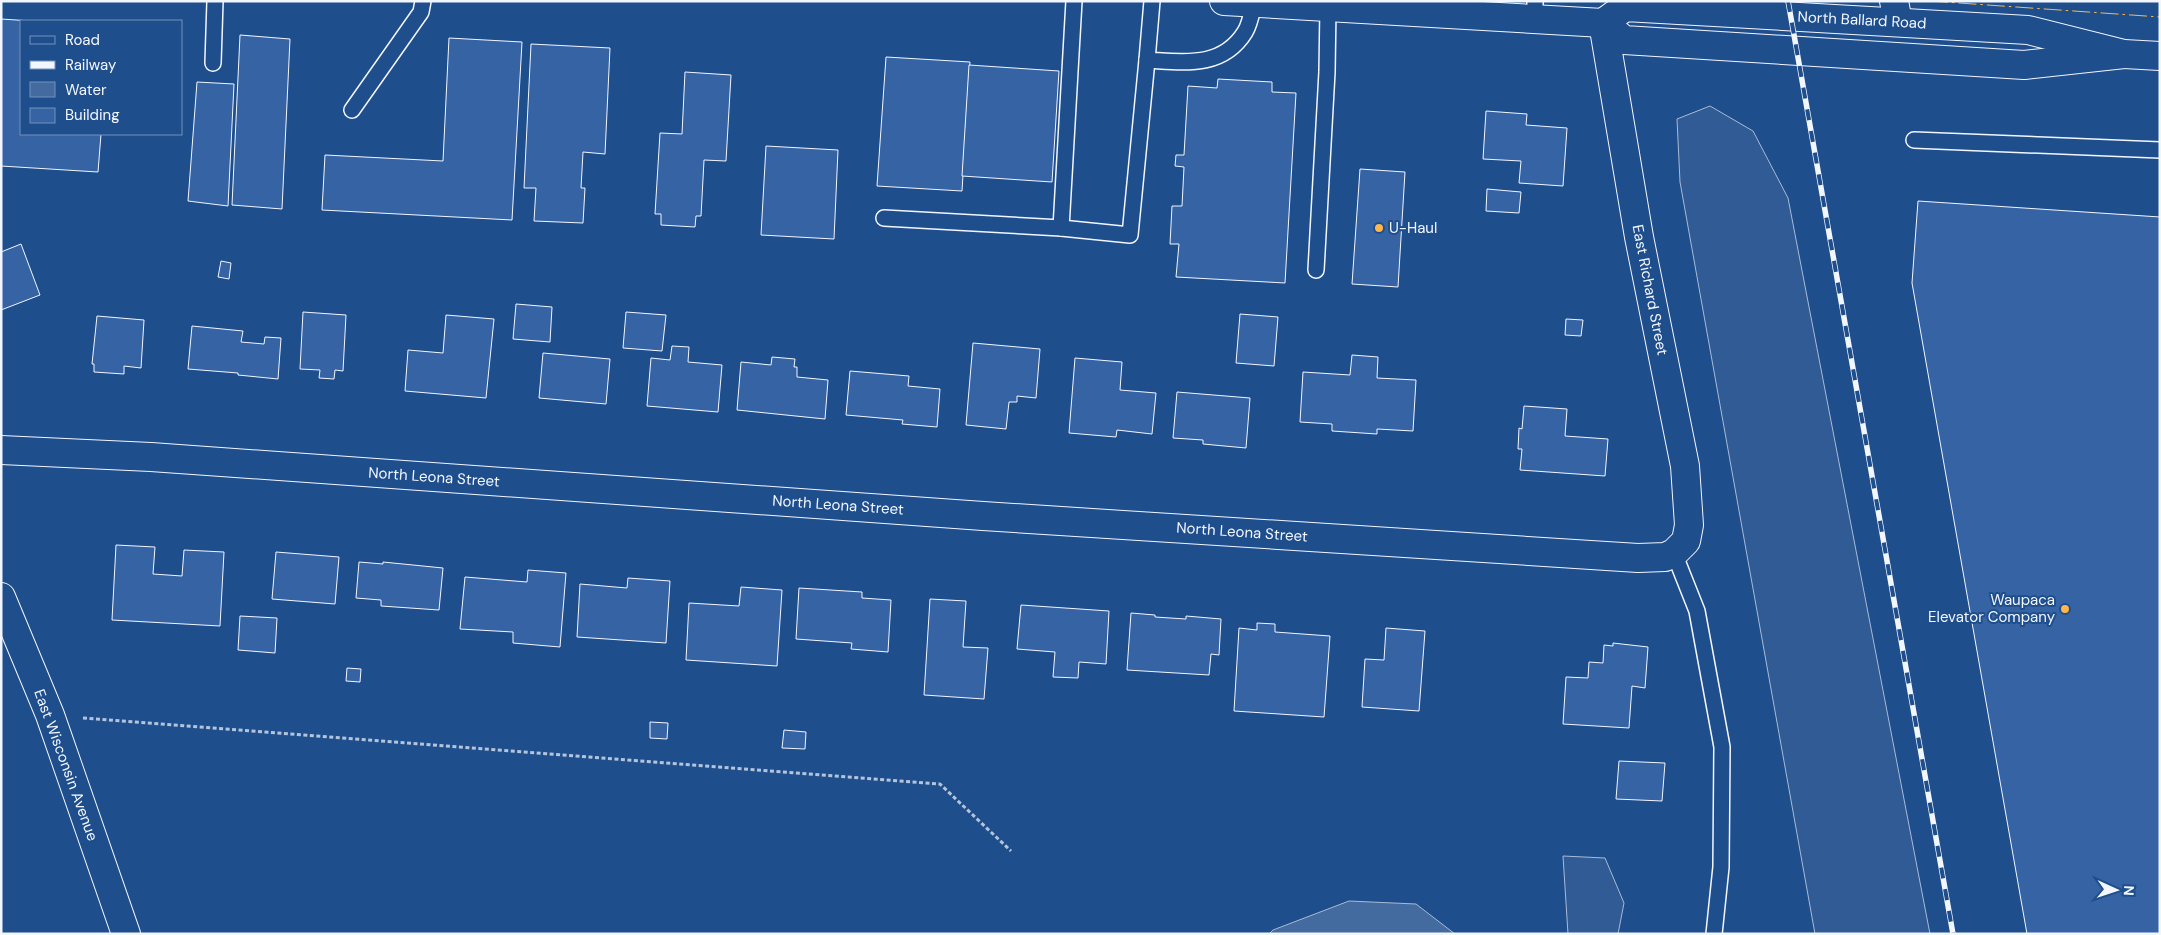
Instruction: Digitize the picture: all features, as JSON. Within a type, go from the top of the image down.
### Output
[{"type":"street","points":[[1224,1],[1328,7],[1535,10],[1603,23]]},
{"type":"street","name":"North Ballard Road","points":[[2124,54],[2028,30],[1896,11],[1625,7],[1603,23],[1624,40],[2024,65],[2124,54],[2160,56]]},
{"type":"street","name":"East Richard Street","points":[[1603,23],[1639,237],[1686,466],[1689,525],[1686,541],[1674,553]]},
{"type":"street","name":"North Leona Street","points":[[1,450],[150,457],[974,515],[1638,558],[1665,557],[1674,553]]},
{"type":"street","name":"East Wisconsin Avenue","points":[[1,597],[50,715],[126,934]]},
{"type":"lane","points":[[212,63],[215,1]]},
{"type":"lane","points":[[352,110],[421,12],[422,1]]},
{"type":"lane","points":[[1061,228],[1074,1]]},
{"type":"lane","points":[[884,218],[1061,228],[1130,235],[1152,1]]},
{"type":"lane","points":[[1147,60],[1199,62],[1223,55],[1245,32],[1254,3]]},
{"type":"lane","points":[[1316,270],[1328,7]]},
{"type":"lane","points":[[1914,140],[2160,150]]},
{"type":"lane","points":[[1674,553],[1697,611],[1722,747],[1721,867],[1714,934]]},
{"type":"path","points":[[50,715],[940,784],[1011,851]]},
{"type":"shaded area","points":[[1710,106],[1753,131],[1788,198],[1930,934],[1815,934],[1680,182],[1677,119]]},
{"type":"shaded area","points":[[1563,856],[1605,858],[1624,903],[1618,934],[1568,934]]},
{"type":"water","points":[[1349,901],[1416,904],[1455,934],[1269,934],[1273,930]]},
{"type":"building","points":[[1,19],[20,20],[20,135],[101,135],[98,172],[1,166]]},
{"type":"building","points":[[240,35],[290,39],[282,209],[232,205]]},
{"type":"building","points":[[449,38],[522,42],[512,220],[322,210],[325,155],[443,161]]},
{"type":"building","points":[[531,44],[610,48],[605,154],[583,152],[581,188],[585,188],[583,223],[534,221],[536,188],[524,188]]},
{"type":"building","points":[[886,57],[970,62],[962,191],[877,186]]},
{"type":"building","points":[[969,65],[1059,71],[1052,182],[962,176]]},
{"type":"building","points":[[685,72],[731,75],[726,161],[704,160],[701,216],[696,216],[695,227],[661,225],[661,214],[655,214],[660,133],[682,134]]},
{"type":"building","points":[[1218,79],[1272,82],[1272,92],[1296,93],[1285,283],[1176,277],[1179,244],[1170,244],[1172,206],[1182,206],[1184,167],[1175,166],[1176,155],[1184,155],[1188,86],[1217,88]]},
{"type":"building","points":[[197,82],[234,84],[228,206],[188,201]]},
{"type":"building","points":[[1486,111],[1527,114],[1526,125],[1567,128],[1563,186],[1519,183],[1521,161],[1483,159]]},
{"type":"building","points":[[766,146],[838,150],[834,239],[761,235]]},
{"type":"building","name":"U-Haul","points":[[1360,169],[1405,172],[1398,287],[1352,284]]},
{"type":"building","points":[[1487,189],[1521,192],[1519,213],[1486,211]]},
{"type":"building","name":"Waupaca Elevator Company","points":[[1918,201],[2160,217],[2160,934],[2027,934],[1912,283]]},
{"type":"building","points":[[21,244],[40,295],[1,310],[1,252]]},
{"type":"building","points":[[221,261],[231,263],[229,279],[218,277]]},
{"type":"building","points":[[516,304],[552,307],[550,342],[513,339]]},
{"type":"building","points":[[303,312],[346,315],[343,371],[335,370],[334,379],[319,378],[320,370],[300,369]]},
{"type":"building","points":[[626,312],[666,315],[662,351],[623,348]]},
{"type":"building","points":[[1240,314],[1278,317],[1274,366],[1236,363]]},
{"type":"building","points":[[446,315],[494,319],[486,398],[405,391],[408,350],[443,353]]},
{"type":"building","points":[[97,316],[144,320],[141,368],[124,366],[124,374],[94,372],[94,364],[92,364]]},
{"type":"building","points":[[1566,319],[1583,320],[1581,336],[1565,335]]},
{"type":"building","points":[[192,326],[243,331],[241,342],[264,344],[265,337],[281,338],[278,379],[238,375],[238,373],[188,369]]},
{"type":"building","points":[[973,343],[1040,349],[1036,398],[1017,396],[1017,402],[1009,402],[1006,429],[966,425]]},
{"type":"building","points":[[672,346],[689,347],[688,362],[722,365],[718,412],[647,406],[651,358],[670,360]]},
{"type":"building","points":[[543,353],[610,359],[606,404],[539,398]]},
{"type":"building","points":[[1352,355],[1378,357],[1377,378],[1416,380],[1413,431],[1377,429],[1377,434],[1332,431],[1332,424],[1300,422],[1303,372],[1350,375]]},
{"type":"building","points":[[772,357],[795,359],[794,367],[797,367],[797,377],[828,380],[825,419],[737,410],[741,362],[771,365]]},
{"type":"building","points":[[1075,358],[1122,362],[1120,390],[1156,393],[1152,434],[1117,430],[1116,437],[1069,433]]},
{"type":"building","points":[[850,371],[909,376],[908,386],[940,389],[937,427],[902,424],[903,420],[846,415]]},
{"type":"building","points":[[1177,392],[1250,398],[1246,448],[1203,444],[1203,440],[1173,438]]},
{"type":"building","points":[[1524,406],[1567,409],[1565,436],[1608,439],[1605,476],[1520,470],[1522,449],[1518,449],[1519,428],[1522,429]]},
{"type":"building","points":[[116,545],[155,547],[153,574],[182,576],[184,550],[224,552],[220,626],[112,620]]},
{"type":"building","points":[[276,552],[339,557],[335,604],[272,599]]},
{"type":"building","points":[[359,562],[383,564],[383,562],[443,568],[439,610],[381,606],[381,600],[356,598]]},
{"type":"building","points":[[528,570],[566,573],[560,647],[513,643],[513,632],[460,629],[465,577],[527,582]]},
{"type":"building","points":[[628,578],[670,581],[666,643],[577,637],[580,584],[627,588]]},
{"type":"building","points":[[741,587],[782,590],[777,666],[686,660],[689,603],[739,606]]},
{"type":"building","points":[[799,588],[862,592],[862,598],[891,600],[888,652],[851,649],[852,643],[796,639]]},
{"type":"building","points":[[930,599],[966,601],[963,647],[988,648],[984,699],[924,695]]},
{"type":"building","points":[[1021,605],[1109,611],[1106,664],[1079,662],[1078,678],[1053,677],[1055,652],[1017,649]]},
{"type":"building","points":[[1131,613],[1155,615],[1155,617],[1186,619],[1186,616],[1221,619],[1219,655],[1211,654],[1209,675],[1127,670]]},
{"type":"building","points":[[240,616],[277,618],[275,653],[238,650]]},
{"type":"building","points":[[1257,623],[1275,624],[1275,632],[1330,636],[1324,717],[1234,711],[1239,628],[1257,630]]},
{"type":"building","points":[[1386,628],[1425,631],[1419,711],[1362,707],[1365,659],[1384,660]]},
{"type":"building","points":[[1613,643],[1648,647],[1645,688],[1632,686],[1629,728],[1563,724],[1566,677],[1588,678],[1589,662],[1603,663],[1604,645],[1613,646]]},
{"type":"building","points":[[347,668],[361,669],[360,682],[346,681]]},
{"type":"building","points":[[650,722],[668,723],[667,739],[650,738]]},
{"type":"building","points":[[784,730],[806,732],[805,749],[782,748]]},
{"type":"building","points":[[1619,761],[1665,763],[1662,801],[1616,799]]},
{"type":"railway","points":[[1788,1],[1953,934]]},
{"type":"power","points":[[1930,1],[2160,17]]},
{"type":"place","name":"U-Haul","points":[[1379,228]]},
{"type":"place","name":"Waupaca Elevator Company","points":[[2065,609]]}]
